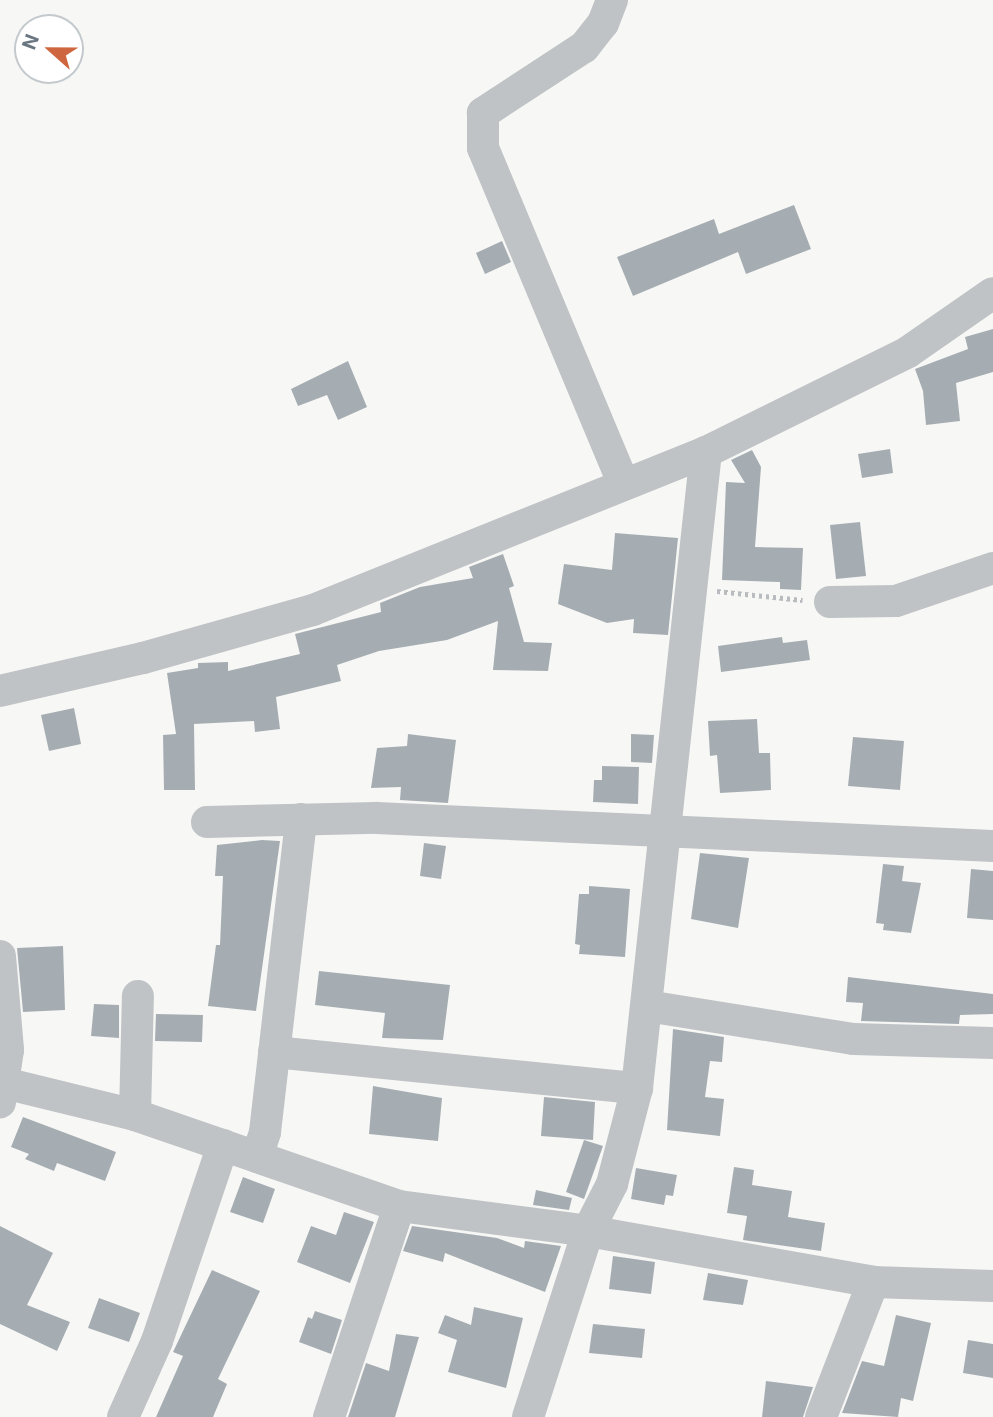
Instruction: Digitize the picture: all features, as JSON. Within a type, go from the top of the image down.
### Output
[{"type":"street","points":[[612,0],[603,23],[584,47],[483,113],[483,148],[623,484]]},
{"type":"street","points":[[0,691],[143,658],[313,610],[706,452],[908,352],[993,293]]},
{"type":"street","points":[[528,1417],[588,1231],[612,1184],[637,1088],[667,833],[706,452]]},
{"type":"street","points":[[830,602],[896,601],[993,568]]},
{"type":"street","points":[[207,822],[376,818],[993,846]]},
{"type":"street","points":[[257,1157],[265,1132],[301,819]]},
{"type":"street","points":[[0,956],[8,1051],[2,1089],[35,1087],[135,1115],[400,1206],[588,1231],[873,1282],[993,1286]]},
{"type":"street","points":[[135,1115],[138,996]]},
{"type":"street","points":[[648,1006],[853,1039],[993,1042]]},
{"type":"street","points":[[274,1052],[637,1088]]},
{"type":"street","points":[[122,1417],[157,1341],[223,1145]]},
{"type":"street","points":[[329,1417],[400,1206]]},
{"type":"street","points":[[821,1417],[873,1282]]},
{"type":"path","points":[[692,589],[830,602]]},
{"type":"building","points":[[794,205],[811,249],[746,274],[738,252],[633,296],[617,257],[714,219],[719,234]]},
{"type":"building","points":[[502,241],[511,262],[485,274],[476,253]]},
{"type":"building","points":[[993,329],[993,372],[956,383],[960,421],[926,425],[923,391],[915,369],[968,349],[965,337]]},
{"type":"building","points":[[348,361],[367,407],[338,420],[327,395],[298,406],[291,389]]},
{"type":"building","points":[[890,449],[893,473],[862,478],[858,454]]},
{"type":"building","points":[[752,450],[761,467],[755,547],[803,548],[801,590],[780,589],[780,582],[722,580],[726,482],[745,483],[731,460]]},
{"type":"building","points":[[860,522],[866,576],[836,579],[830,525]]},
{"type":"building","points":[[615,533],[678,538],[668,635],[633,633],[634,619],[607,623],[558,604],[564,564],[612,570]]},
{"type":"building","points":[[503,554],[514,586],[509,588],[524,642],[552,643],[548,671],[493,670],[498,621],[447,640],[379,651],[337,665],[341,681],[276,697],[280,729],[255,732],[254,721],[194,724],[195,790],[164,790],[163,735],[176,734],[167,673],[198,668],[198,663],[228,662],[228,671],[300,654],[295,634],[381,612],[380,603],[420,587],[473,578],[469,567]]},
{"type":"building","points":[[782,637],[783,643],[807,640],[810,660],[721,672],[718,646]]},
{"type":"building","points":[[74,708],[81,744],[49,751],[41,715]]},
{"type":"building","points":[[757,719],[759,753],[770,753],[771,790],[720,793],[717,755],[710,756],[708,721]]},
{"type":"building","points":[[408,734],[456,740],[448,803],[400,800],[401,787],[371,788],[377,748],[407,746]]},
{"type":"building","points":[[631,734],[654,735],[652,763],[631,762]]},
{"type":"building","points":[[853,737],[904,741],[900,790],[848,786]]},
{"type":"building","points":[[602,766],[639,767],[638,804],[593,802],[594,780],[602,780]]},
{"type":"building","points":[[262,840],[280,841],[256,1011],[208,1006],[216,945],[220,945],[223,876],[215,876],[217,845]]},
{"type":"building","points":[[424,843],[446,846],[441,879],[420,876]]},
{"type":"building","points":[[700,853],[749,858],[738,928],[691,919]]},
{"type":"building","points":[[883,864],[904,866],[902,881],[921,883],[911,933],[883,930],[884,924],[876,923]]},
{"type":"building","points":[[971,869],[993,871],[993,920],[967,918]]},
{"type":"building","points":[[589,886],[630,889],[625,957],[579,954],[580,945],[575,944],[579,894],[589,894]]},
{"type":"building","points":[[63,946],[65,1010],[23,1012],[17,948]]},
{"type":"building","points":[[319,971],[450,985],[443,1040],[382,1038],[385,1013],[315,1005]]},
{"type":"building","points":[[848,977],[993,994],[993,1014],[960,1015],[959,1024],[861,1021],[863,1003],[846,1002]]},
{"type":"building","points":[[94,1004],[119,1005],[119,1038],[91,1036]]},
{"type":"building","points":[[156,1014],[203,1015],[202,1042],[155,1041]]},
{"type":"building","points":[[673,1029],[724,1037],[722,1062],[710,1061],[705,1097],[724,1099],[720,1136],[667,1130]]},
{"type":"building","points":[[373,1086],[442,1098],[438,1141],[369,1134]]},
{"type":"building","points":[[544,1097],[595,1102],[593,1140],[541,1136]]},
{"type":"building","points":[[23,1117],[116,1152],[105,1181],[57,1163],[54,1171],[25,1159],[29,1154],[11,1147]]},
{"type":"building","points":[[584,1140],[603,1146],[584,1199],[566,1192]]},
{"type":"building","points":[[734,1167],[754,1170],[752,1185],[792,1191],[788,1217],[825,1223],[821,1251],[743,1240],[747,1216],[727,1213]]},
{"type":"building","points":[[636,1168],[677,1175],[673,1196],[666,1195],[664,1205],[631,1199]]},
{"type":"building","points":[[243,1177],[275,1189],[263,1223],[230,1212]]},
{"type":"building","points":[[536,1190],[572,1198],[569,1210],[533,1205]]},
{"type":"building","points":[[344,1212],[374,1222],[350,1283],[297,1262],[311,1226],[336,1235]]},
{"type":"building","points":[[0,1226],[53,1253],[27,1305],[70,1322],[57,1351],[0,1324]]},
{"type":"building","points":[[412,1226],[497,1238],[524,1248],[525,1241],[561,1246],[545,1292],[445,1253],[443,1262],[403,1251]]},
{"type":"building","points":[[613,1256],[655,1262],[651,1294],[609,1289]]},
{"type":"building","points":[[212,1270],[260,1291],[218,1379],[227,1384],[213,1417],[156,1417],[183,1356],[173,1352]]},
{"type":"building","points":[[708,1273],[748,1280],[743,1305],[703,1300]]},
{"type":"building","points":[[99,1298],[140,1313],[129,1342],[88,1328]]},
{"type":"building","points":[[474,1307],[523,1318],[506,1388],[448,1372],[457,1340],[438,1333],[445,1315],[471,1325]]},
{"type":"building","points":[[315,1311],[342,1320],[331,1354],[299,1342],[308,1317],[312,1319]]},
{"type":"building","points":[[896,1315],[931,1323],[913,1401],[901,1398],[898,1417],[842,1413],[862,1361],[884,1366]]},
{"type":"building","points":[[593,1324],[645,1329],[642,1358],[589,1353]]},
{"type":"building","points":[[396,1334],[419,1337],[395,1417],[348,1417],[366,1363],[389,1371]]},
{"type":"building","points":[[968,1340],[993,1344],[993,1378],[963,1373]]},
{"type":"building","points":[[766,1381],[813,1387],[803,1417],[762,1417]]}]
